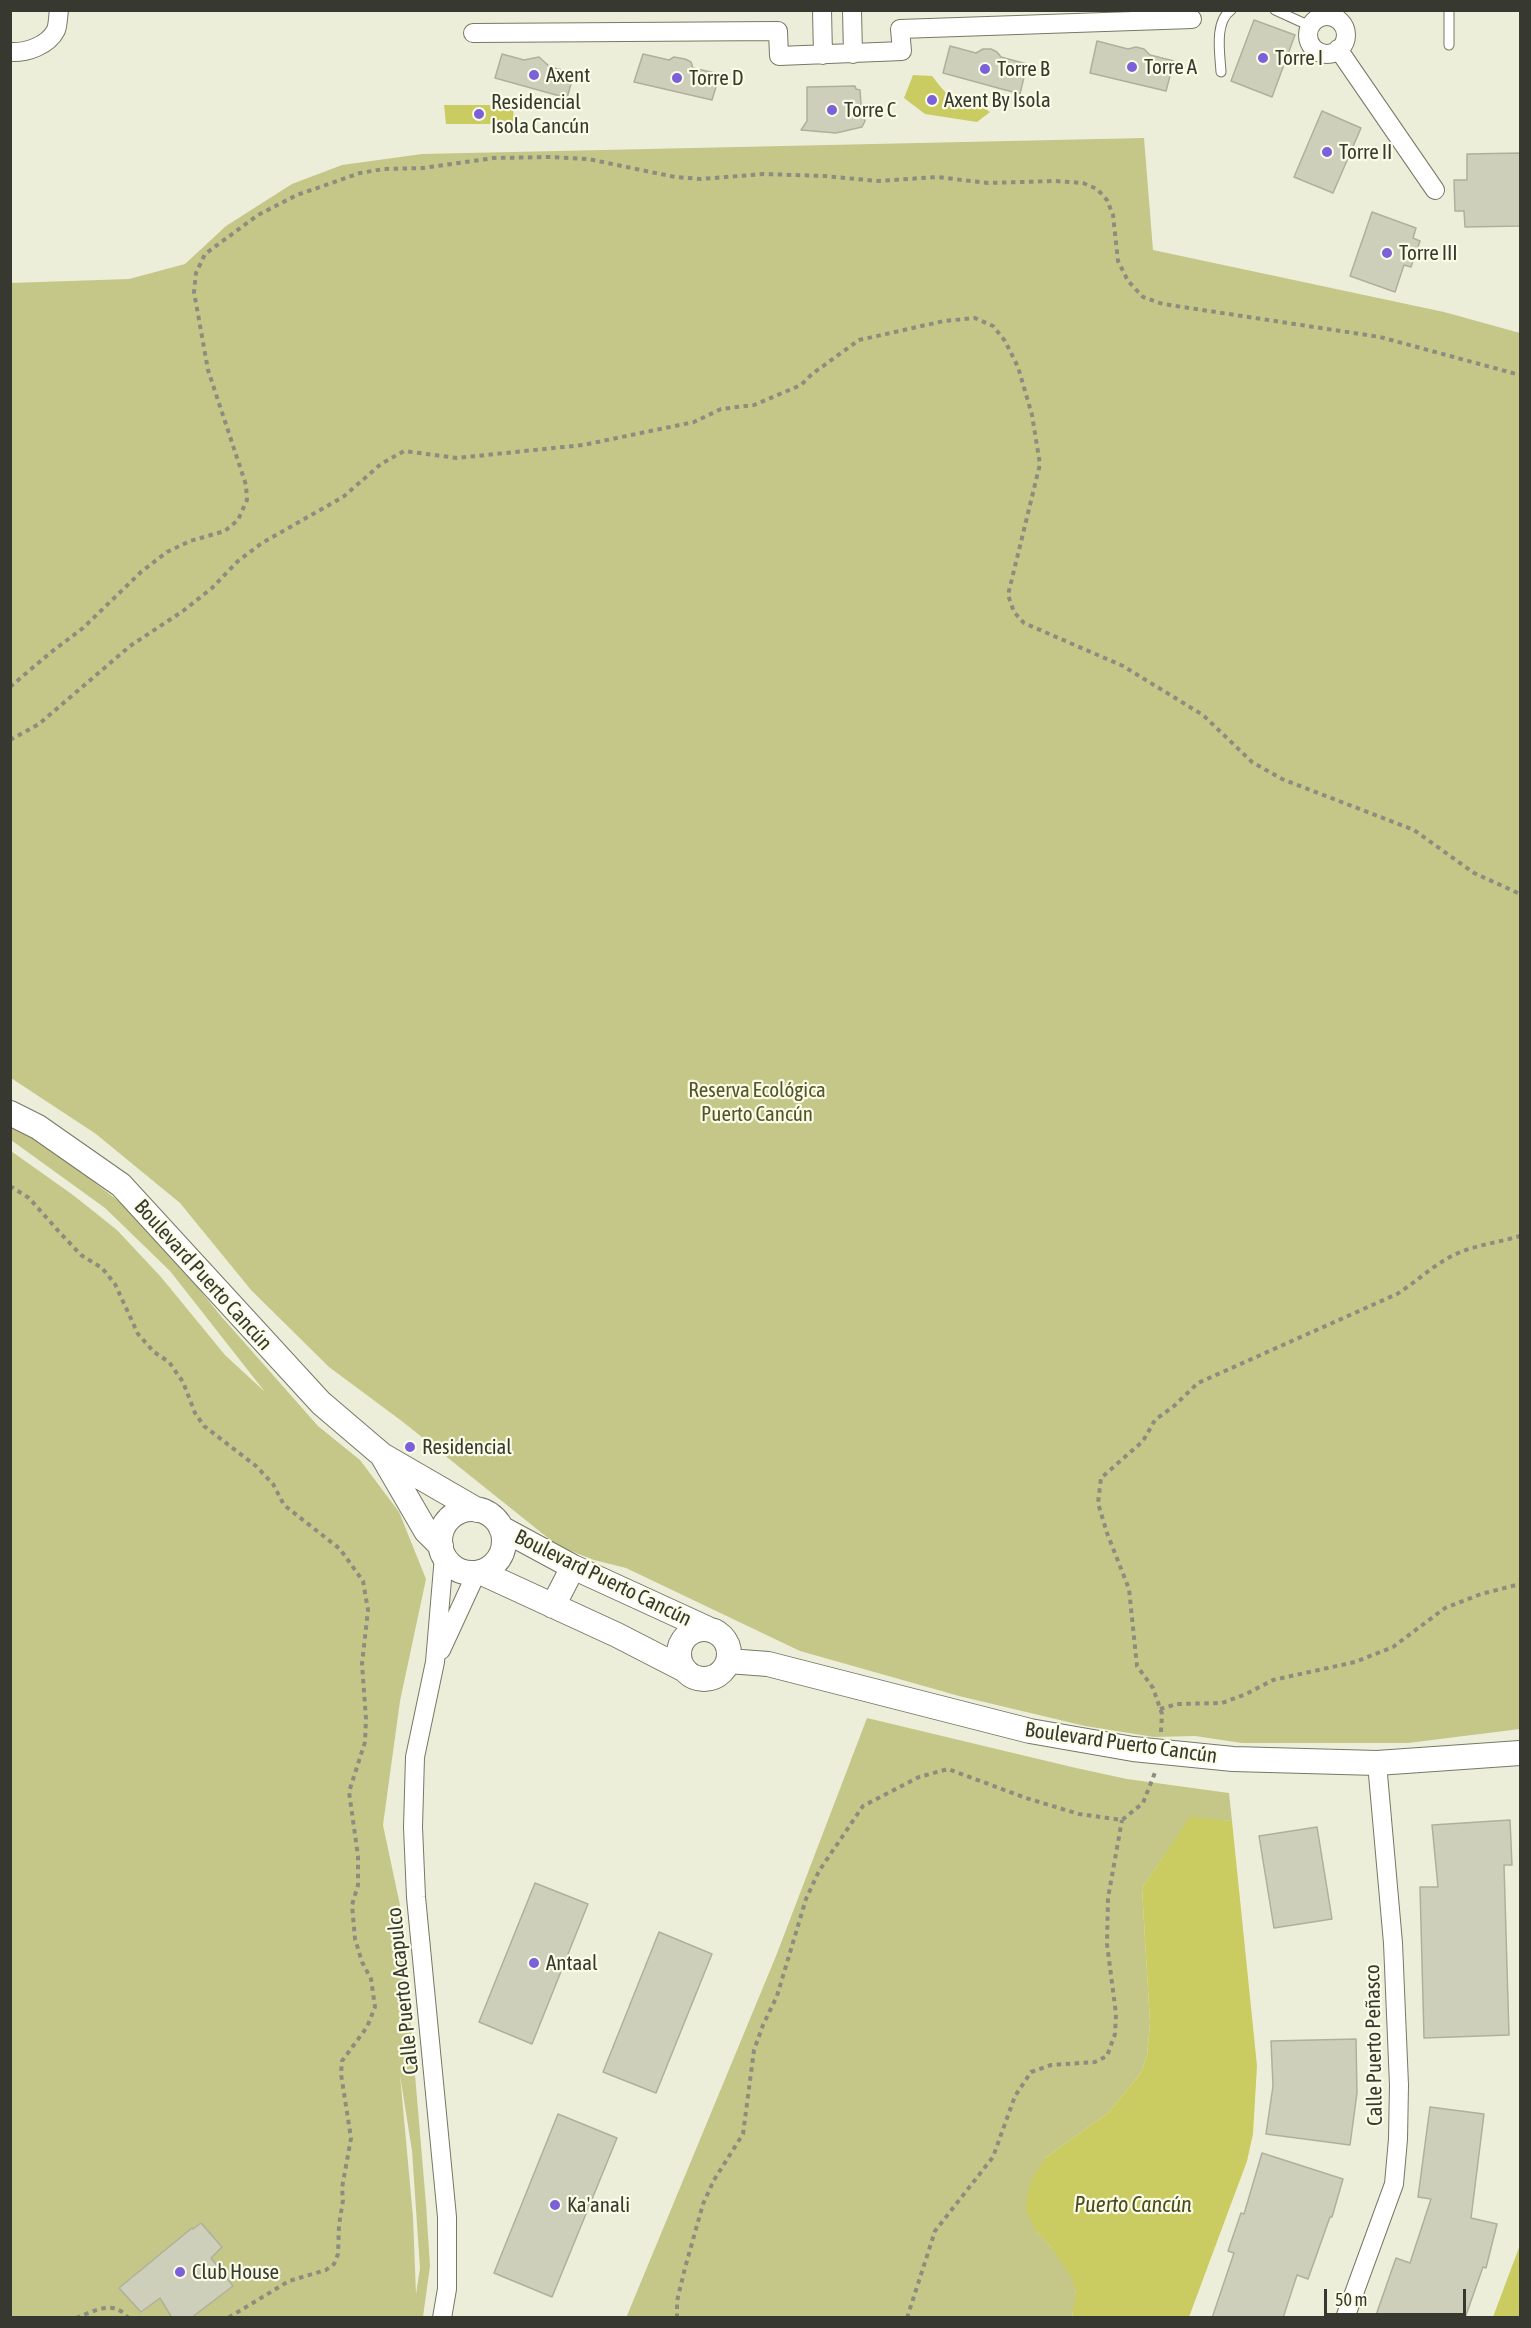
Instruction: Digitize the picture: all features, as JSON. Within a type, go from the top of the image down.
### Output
[{"type":"street","points":[[10,52],[23,53],[43,43],[56,30],[59,10]]},
{"type":"street","points":[[822,10],[823,55]]},
{"type":"street","points":[[852,10],[853,54]]},
{"type":"street","points":[[1320,18],[1336,19],[1344,28],[1345,40],[1338,50],[1327,53],[1315,49],[1309,39],[1320,18]]},
{"type":"street","points":[[474,33],[778,31],[779,56],[902,51],[900,28],[1192,19]]},
{"type":"street","points":[[1338,50],[1435,190]]},
{"type":"street","name":"Boulevard Puerto Cancún","points":[[10,1113],[38,1127],[122,1185],[321,1403],[382,1455],[477,1510]]},
{"type":"street","name":"Boulevard Puerto Cancún","points":[[382,1455],[426,1531],[442,1551]]},
{"type":"street","points":[[478,1573],[497,1562],[502,1552],[504,1539],[501,1528],[488,1513],[466,1510],[455,1514],[447,1522],[441,1535],[442,1551],[450,1565],[460,1571],[478,1573],[553,1606],[616,1635],[685,1670],[692,1676],[708,1679],[722,1671],[728,1661],[729,1648],[721,1634],[706,1628],[690,1633],[680,1646],[681,1662],[685,1670]]},
{"type":"street","name":"Boulevard Puerto Cancún","points":[[501,1528],[573,1567],[706,1628]]},
{"type":"street","name":"Calle Puerto Acapulco","points":[[442,1551],[435,1662],[415,1757],[413,1827],[416,1897],[447,2217],[447,2289],[442,2318]]},
{"type":"street","points":[[553,1606],[573,1567]]},
{"type":"street","name":"Calle Puerto Acapulco","points":[[435,1662],[478,1573]]},
{"type":"street","name":"Boulevard Puerto Cancún","points":[[728,1661],[768,1664],[1030,1731],[1133,1749],[1233,1759],[1377,1763],[1521,1753]]},
{"type":"street","name":"Calle Puerto Peñasco","points":[[1345,2318],[1394,2184],[1398,2139],[1399,2085],[1393,1943],[1377,1763]]},
{"type":"lane","points":[[1221,72],[1221,25],[1226,14],[1231,10]]},
{"type":"lane","points":[[1275,10],[1320,18]]},
{"type":"lane","points":[[1449,10],[1449,45]]},
{"type":"path","points":[[10,687],[82,628],[141,572],[167,552],[225,531],[238,520],[247,500],[246,485],[208,370],[194,292],[196,273],[205,254],[258,215],[297,195],[360,173],[384,169],[412,169],[494,158],[549,157],[588,159],[675,177],[700,179],[764,174],[878,181],[937,177],[988,183],[1055,181],[1083,183],[1097,189],[1107,200],[1113,215],[1118,261],[1128,281],[1143,297],[1163,304],[1380,337],[1521,375]]},
{"type":"path","points":[[10,741],[39,724],[130,646],[183,611],[212,588],[238,561],[262,543],[343,497],[381,464],[404,451],[457,458],[583,445],[661,430],[694,422],[721,409],[754,405],[781,395],[801,385],[859,340],[944,321],[975,318],[993,326],[1005,340],[1018,367],[1032,415],[1040,464],[1008,595],[1014,612],[1024,623],[1123,666],[1203,714],[1252,762],[1282,779],[1413,830],[1474,873],[1521,894]]},
{"type":"path","points":[[10,1186],[29,1198],[81,1255],[102,1268],[115,1284],[138,1334],[153,1352],[169,1362],[183,1382],[195,1413],[204,1426],[256,1466],[273,1484],[284,1505],[340,1549],[363,1581],[368,1610],[362,1664],[366,1719],[365,1742],[349,1792],[358,1856],[358,1885],[352,1905],[355,1939],[362,1962],[371,1979],[375,2007],[367,2028],[342,2061],[341,2074],[351,2138],[342,2188],[338,2254],[334,2264],[326,2270],[290,2281],[228,2318]]},
{"type":"path","points":[[1160,1709],[1178,1704],[1222,1703],[1273,1680],[1356,1662],[1393,1647],[1445,1608],[1481,1594],[1521,1584]]},
{"type":"path","points":[[907,2318],[935,2231],[993,2157],[1016,2096],[1031,2072],[1051,2065],[1095,2062],[1107,2055],[1115,2034],[1116,2014],[1107,1944],[1108,1898],[1122,1820]]},
{"type":"path","points":[[76,2318],[109,2307],[120,2308],[128,2318]]},
{"type":"green space","name":"Reserva Ecológica Puerto Cancún","points":[[1144,138],[1153,250],[1444,312],[1520,333],[1520,1729],[1408,1743],[1242,1743],[1195,1736],[1154,1737],[1085,1726],[959,1696],[800,1651],[626,1568],[594,1560],[558,1546],[403,1422],[329,1367],[251,1290],[180,1203],[96,1134],[11,1078],[10,283],[129,279],[185,264],[226,226],[292,184],[342,165],[422,154]]},
{"type":"green space","points":[[11,1123],[67,1161],[121,1203],[183,1269],[220,1315],[318,1426],[360,1460],[399,1512],[426,1579],[400,1701],[383,1825],[401,1910],[426,2204],[430,2266],[423,2317],[11,2317],[11,1151],[117,1230],[161,1277],[225,1355],[265,1392],[170,1271],[105,1208],[11,1140]],"holes":[[[400,2075],[412,2151],[420,2268],[416,2294],[413,2217]]]},
{"type":"green space","name":"Puerto Cancún","points":[[867,1718],[1127,1779],[1229,1793],[1232,1821],[1190,1818],[1142,1888],[1150,2023],[1147,2056],[1140,2074],[1109,2112],[1045,2158],[1036,2231],[1061,2260],[1072,2277],[1076,2300],[1072,2317],[626,2318],[776,1956]]},
{"type":"water","name":"Axent By Isola","points":[[913,75],[932,76],[953,98],[962,103],[982,107],[990,112],[977,122],[925,114],[904,98]]},
{"type":"water","name":"Residencial Isola Cancún","points":[[444,105],[513,105],[514,124],[446,124]]},
{"type":"water","name":"Puerto Cancún","points":[[1190,1817],[1232,1821],[1257,2066],[1253,2134],[1247,2161],[1189,2317],[1072,2317],[1076,2292],[1072,2278],[1051,2247],[1036,2231],[1026,2211],[1027,2196],[1031,2181],[1045,2158],[1109,2112],[1140,2074],[1147,2056],[1150,2023],[1142,1888]]},
{"type":"water","points":[[1520,2245],[1520,2317],[1493,2317]]},
{"type":"building","name":"Torre I","points":[[1254,20],[1295,35],[1272,97],[1231,81]]},
{"type":"building","name":"Torre A","points":[[1097,41],[1128,49],[1136,47],[1144,49],[1150,55],[1174,61],[1166,91],[1090,73]]},
{"type":"building","name":"Torre B","points":[[950,46],[976,53],[983,49],[991,49],[1001,57],[1027,64],[1020,94],[943,73]]},
{"type":"building","name":"Axent","points":[[502,54],[524,60],[539,57],[550,67],[574,73],[567,98],[495,78]]},
{"type":"building","name":"Torre D","points":[[643,54],[669,60],[674,57],[685,59],[691,62],[693,68],[720,74],[712,100],[634,82]]},
{"type":"building","name":"Torre C","points":[[855,86],[860,90],[860,106],[865,121],[862,127],[836,133],[801,130],[807,121],[807,87]]},
{"type":"building","name":"Torre II","points":[[1322,111],[1361,128],[1333,193],[1294,177]]},
{"type":"building","points":[[1521,153],[1521,226],[1465,227],[1464,211],[1455,211],[1454,180],[1467,180],[1467,154]]},
{"type":"building","name":"Torre III","points":[[1372,212],[1416,228],[1413,238],[1420,241],[1411,267],[1404,265],[1395,292],[1350,276]]},
{"type":"building","points":[[1510,1820],[1512,1865],[1504,1865],[1509,2035],[1424,2038],[1420,1887],[1438,1887],[1432,1825]]},
{"type":"building","points":[[1317,1827],[1332,1919],[1274,1928],[1259,1836]]},
{"type":"building","name":"Antaal","points":[[535,1883],[588,1904],[532,2044],[479,2022]]},
{"type":"building","name":"Antaal","points":[[659,1932],[712,1954],[656,2093],[603,2072]]},
{"type":"building","points":[[1356,2039],[1357,2093],[1350,2145],[1266,2134],[1273,2086],[1271,2041]]},
{"type":"building","points":[[1430,2107],[1484,2114],[1471,2218],[1497,2224],[1486,2268],[1483,2267],[1465,2318],[1375,2318],[1396,2258],[1410,2263],[1431,2199],[1418,2197]]},
{"type":"building","name":"Ka'anali","points":[[558,2114],[617,2138],[552,2297],[494,2273]]},
{"type":"building","points":[[1262,2153],[1343,2179],[1332,2217],[1330,2217],[1308,2279],[1297,2275],[1283,2318],[1212,2318],[1234,2253],[1228,2251],[1241,2213],[1244,2214]]},
{"type":"building","name":"Club House","points":[[201,2223],[222,2247],[211,2258],[233,2286],[191,2318],[172,2318],[160,2298],[141,2312],[119,2288]]},
{"type":"place","name":"Torre I","points":[[1263,58]]},
{"type":"place","name":"Torre A","points":[[1132,67]]},
{"type":"place","name":"Torre B","points":[[985,69]]},
{"type":"place","name":"Axent","points":[[534,75]]},
{"type":"place","name":"Torre D","points":[[677,78]]},
{"type":"place","name":"Axent By Isola","points":[[932,100]]},
{"type":"place","name":"Torre C","points":[[832,110]]},
{"type":"place","name":"Residencial Isola Cancún","points":[[479,114]]},
{"type":"place","name":"Torre II","points":[[1327,152]]},
{"type":"place","name":"Torre III","points":[[1387,253]]},
{"type":"place","name":"Residencial","points":[[410,1447]]},
{"type":"place","name":"Antaal","points":[[534,1963]]},
{"type":"place","name":"Ka'anali","points":[[555,2205]]},
{"type":"place","name":"Club House","points":[[180,2272]]}]
